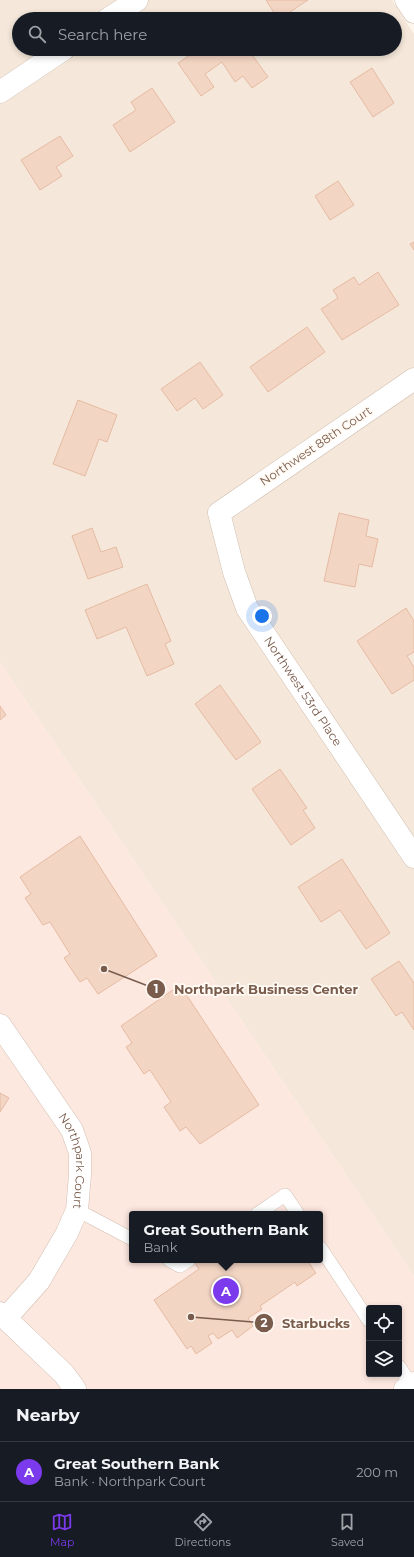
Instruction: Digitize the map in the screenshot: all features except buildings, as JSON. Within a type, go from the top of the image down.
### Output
[{"type":"street","points":[[119,12],[137,0]]},
{"type":"street","points":[[406,0],[414,12]]},
{"type":"street","points":[[0,92],[54,56]]},
{"type":"street","name":"Northwest 88th Court","points":[[219,513],[414,379]]},
{"type":"street","name":"Northwest 53rd Place","points":[[219,513],[234,572],[247,608],[414,857]]},
{"type":"street","name":"Northpark Court","points":[[0,1025],[72,1130],[80,1153],[77,1210],[67,1233],[39,1281],[3,1315]]},
{"type":"street","points":[[3,1315],[64,1374],[75,1389]]},
{"type":"lane","points":[[261,1211],[285,1195],[296,1211]]},
{"type":"lane","points":[[77,1210],[129,1236]]},
{"type":"lane","points":[[323,1252],[366,1316]]},
{"type":"lane","points":[[174,1263],[180,1266],[184,1263]]},
{"type":"lane","points":[[402,1371],[410,1386]]},
{"type":"shaded area","points":[[0,0],[392,0],[400,12],[12,12],[12,56],[402,56],[402,15],[414,34],[414,1276],[0,662]]},
{"type":"shaded area","points":[[0,662],[414,1276],[414,1383],[405,1389],[0,1389]]},
{"type":"place","name":"Northpark Business Center","points":[[104,969]]},
{"type":"place","name":"Great Southern Bank","points":[[226,1291]]},
{"type":"place","name":"Starbucks","points":[[191,1317]]}]
